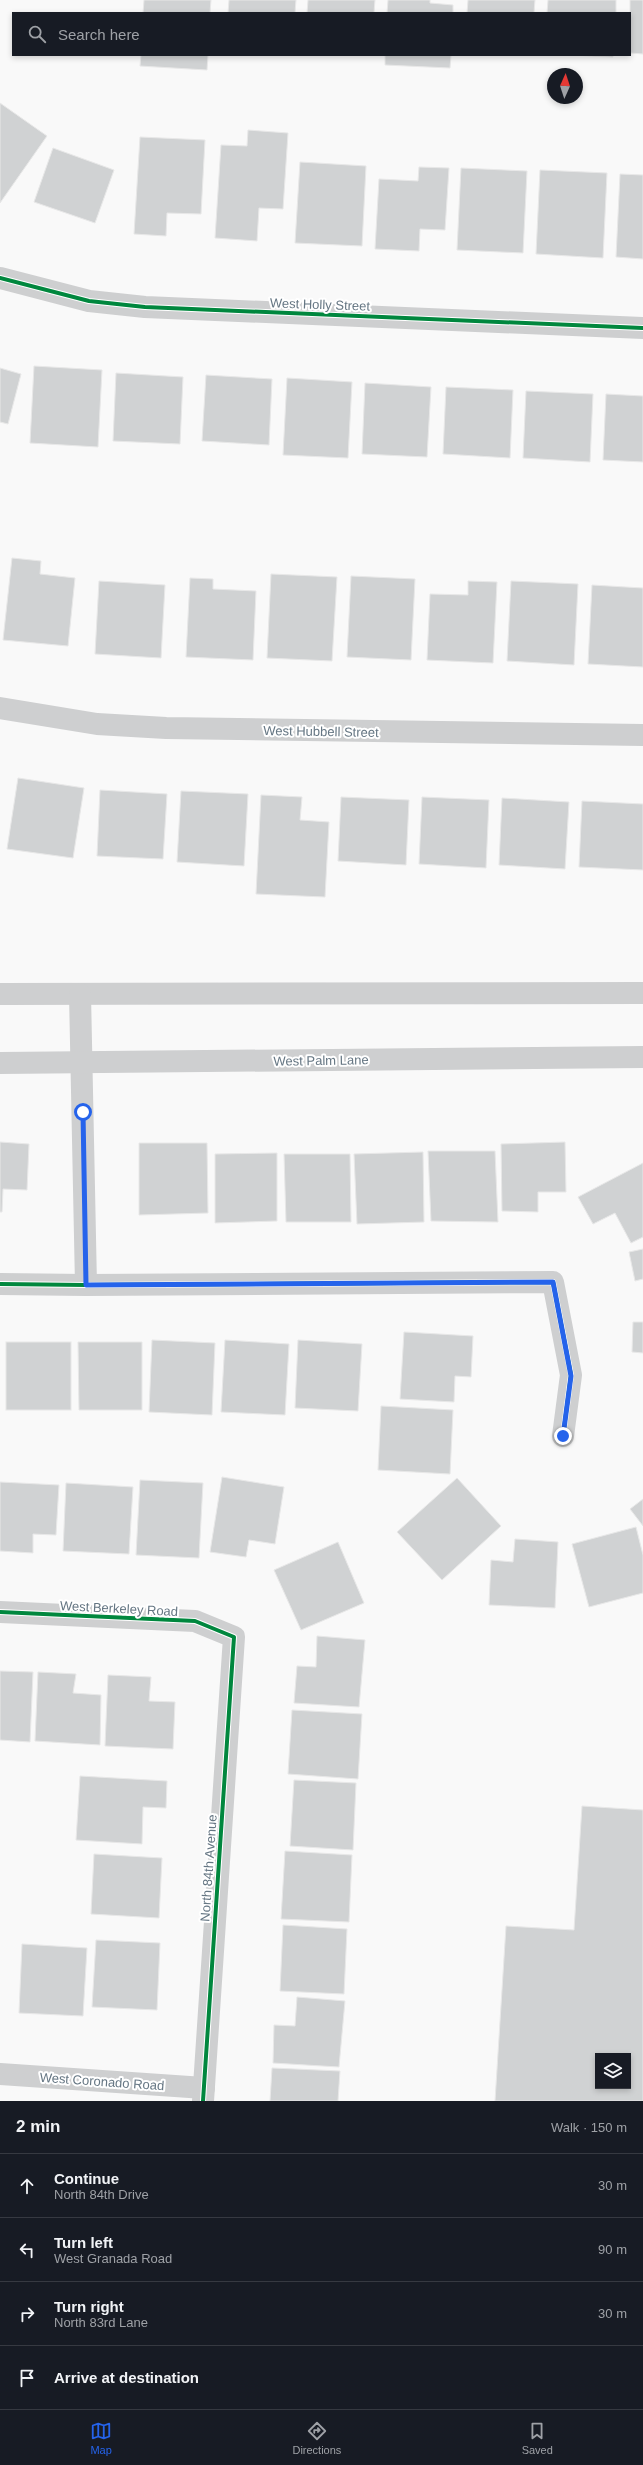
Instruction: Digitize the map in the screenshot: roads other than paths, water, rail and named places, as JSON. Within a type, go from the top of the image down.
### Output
[{"type":"street","name":"West Holly Street","points":[[0,278],[89,301],[145,307],[643,328]]},
{"type":"street","name":"West Hubbell Street","points":[[0,708],[97,724],[166,728],[643,735]]},
{"type":"street","points":[[0,994],[643,993]]},
{"type":"street","points":[[80,994],[86,1285]]},
{"type":"street","name":"West Palm Lane","points":[[0,1063],[643,1057]]},
{"type":"street","points":[[0,1284],[86,1285],[553,1282],[571,1376],[563,1436]]},
{"type":"street","name":"West Berkeley Road","points":[[0,1612],[195,1621],[234,1637]]},
{"type":"street","name":"North 84th Avenue","points":[[203,2095],[234,1637]]},
{"type":"street","name":"West Coronado Road","points":[[0,2074],[203,2095]]}]
